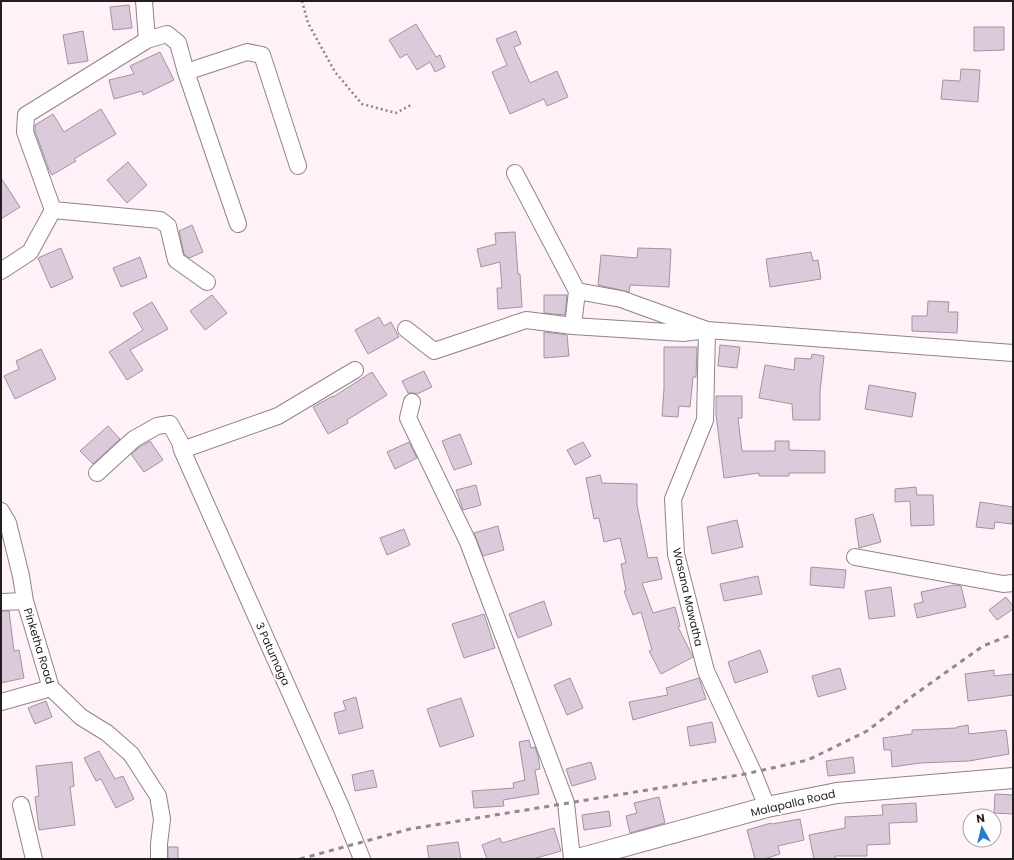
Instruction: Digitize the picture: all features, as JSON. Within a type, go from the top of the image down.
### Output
[{"type":"street","points":[[144,1],[147,40]]},
{"type":"street","points":[[1,271],[30,252],[53,210],[24,132],[26,115],[147,40],[167,34],[178,43],[186,72],[238,224]]},
{"type":"street","points":[[186,72],[247,52],[262,55],[298,166]]},
{"type":"street","points":[[515,173],[577,291],[573,326]]},
{"type":"street","points":[[53,210],[160,220],[168,226],[176,260],[207,282]]},
{"type":"street","points":[[577,291],[621,299],[707,330]]},
{"type":"street","points":[[406,329],[434,351],[526,320],[573,326],[683,333],[707,330],[1013,353]]},
{"type":"street","name":"Wasana Mawatha","points":[[707,330],[705,420],[673,499],[676,554],[706,671],[753,772],[767,807]]},
{"type":"street","points":[[182,450],[278,416],[355,370]]},
{"type":"street","points":[[412,402],[408,418],[468,542],[566,803],[572,859]]},
{"type":"street","name":"3 Patumaga","points":[[97,473],[134,439],[157,426],[170,424],[180,442],[182,450],[341,807],[362,859]]},
{"type":"street","name":"Pinketha Road","points":[[1,511],[8,523],[14,544],[25,601],[51,688],[81,717],[107,732],[131,754],[158,796],[162,819],[159,859]]},
{"type":"street","points":[[855,557],[1004,584],[1013,583]]},
{"type":"street","points":[[1,602],[25,601]]},
{"type":"street","points":[[1,702],[51,688]]},
{"type":"street","name":"Malapalla Road","points":[[578,859],[767,807],[837,793],[1013,778]]},
{"type":"street","points":[[21,806],[34,859]]},
{"type":"path","points":[[302,1],[308,23],[334,72],[362,104],[396,113],[411,105]]},
{"type":"building","points":[[129,5],[132,28],[113,30],[110,7]]},
{"type":"building","points":[[416,24],[436,57],[440,55],[445,67],[435,72],[430,62],[417,70],[407,54],[400,58],[389,40]]},
{"type":"building","points":[[974,27],[1004,27],[1004,50],[974,51]]},
{"type":"building","points":[[83,31],[88,61],[68,64],[63,35]]},
{"type":"building","points":[[516,31],[521,44],[514,47],[530,83],[557,71],[568,97],[547,106],[544,99],[510,114],[492,72],[507,65],[496,39]]},
{"type":"building","points":[[160,52],[174,80],[143,95],[142,91],[114,99],[109,80],[134,74],[130,66]]},
{"type":"building","points":[[961,69],[980,70],[978,102],[941,99],[943,80],[960,81]]},
{"type":"building","points":[[101,109],[116,134],[74,159],[76,161],[52,175],[35,131],[35,125],[53,114],[64,132]]},
{"type":"building","points":[[128,162],[147,185],[127,203],[107,180]]},
{"type":"building","points":[[1,178],[20,207],[1,219]]},
{"type":"building","points":[[192,225],[203,252],[189,258],[184,254],[179,231]]},
{"type":"building","points":[[515,232],[522,307],[498,309],[497,288],[502,288],[500,262],[481,267],[477,249],[496,244],[495,233]]},
{"type":"building","points":[[61,248],[73,278],[51,288],[38,258]]},
{"type":"building","points":[[638,248],[671,249],[669,287],[630,285],[629,292],[598,285],[601,255],[637,258]]},
{"type":"building","points":[[811,252],[813,261],[818,260],[821,279],[770,287],[766,259]]},
{"type":"building","points":[[140,257],[147,277],[121,287],[113,268]]},
{"type":"building","points":[[212,295],[227,313],[205,330],[190,311]]},
{"type":"building","points":[[544,295],[567,295],[565,315],[544,313]]},
{"type":"building","points":[[928,301],[949,302],[948,312],[958,312],[957,333],[912,331],[912,316],[927,316]]},
{"type":"building","points":[[152,302],[168,329],[130,350],[143,370],[127,380],[109,352],[143,330],[133,313]]},
{"type":"building","points":[[379,317],[384,326],[391,322],[399,337],[368,354],[355,330]]},
{"type":"building","points":[[544,332],[567,335],[569,356],[544,358]]},
{"type":"building","points":[[720,345],[740,347],[737,368],[718,366]]},
{"type":"building","points":[[664,347],[697,347],[696,377],[693,377],[690,407],[679,406],[678,417],[662,416]]},
{"type":"building","points":[[41,349],[56,379],[15,399],[4,376],[19,369],[16,361]]},
{"type":"building","points":[[812,354],[824,356],[820,391],[820,420],[793,420],[792,404],[759,398],[765,365],[794,370],[795,358],[811,359]]},
{"type":"building","points":[[424,371],[432,387],[417,394],[408,393],[402,381]]},
{"type":"building","points":[[372,372],[387,395],[347,420],[348,423],[328,434],[313,407],[333,397]]},
{"type":"building","points":[[869,385],[916,393],[912,417],[865,409]]},
{"type":"building","points":[[716,396],[742,396],[742,418],[738,418],[742,451],[775,451],[775,441],[789,441],[789,450],[825,451],[825,473],[789,473],[789,476],[759,476],[759,473],[724,478],[716,415]]},
{"type":"building","points":[[108,426],[120,439],[93,464],[80,451]]},
{"type":"building","points":[[460,434],[472,464],[454,470],[442,441]]},
{"type":"building","points":[[150,441],[163,460],[144,472],[131,454]]},
{"type":"building","points":[[409,442],[417,458],[395,469],[387,452]]},
{"type":"building","points":[[583,442],[591,456],[575,465],[567,450]]},
{"type":"building","points":[[600,475],[602,483],[637,484],[637,505],[648,558],[657,557],[662,579],[642,583],[653,613],[675,607],[680,626],[678,627],[693,657],[661,674],[649,651],[652,650],[641,612],[633,615],[624,591],[626,591],[621,564],[626,563],[620,538],[604,542],[599,518],[594,519],[586,478]]},
{"type":"building","points":[[476,485],[481,505],[463,510],[456,490]]},
{"type":"building","points":[[916,487],[917,495],[933,495],[934,525],[911,526],[910,501],[895,502],[895,489]]},
{"type":"building","points":[[980,502],[1013,507],[1012,524],[995,522],[994,529],[976,527]]},
{"type":"building","points":[[873,514],[881,542],[859,548],[855,519]]},
{"type":"building","points":[[737,520],[743,547],[712,554],[707,527]]},
{"type":"building","points":[[498,526],[504,550],[483,556],[474,533]]},
{"type":"building","points":[[404,529],[410,545],[387,555],[380,538]]},
{"type":"building","points":[[811,567],[846,570],[844,588],[810,585]]},
{"type":"building","points":[[758,576],[762,594],[724,601],[720,584]]},
{"type":"building","points":[[954,585],[961,586],[966,607],[917,618],[914,604],[923,602],[921,592]]},
{"type":"building","points":[[891,587],[895,616],[869,619],[865,591]]},
{"type":"building","points":[[1006,597],[1013,606],[1013,609],[997,620],[989,610]]},
{"type":"building","points":[[544,601],[552,625],[518,638],[509,614]]},
{"type":"building","points":[[1,611],[9,611],[14,651],[19,650],[24,678],[1,683]]},
{"type":"building","points":[[484,614],[495,648],[464,658],[452,624]]},
{"type":"building","points":[[760,650],[768,672],[735,683],[728,662]]},
{"type":"building","points":[[840,668],[846,689],[818,697],[812,676]]},
{"type":"building","points":[[994,670],[994,676],[1013,674],[1013,695],[968,701],[965,674]]},
{"type":"building","points":[[570,678],[583,708],[567,715],[554,685]]},
{"type":"building","points":[[699,678],[706,699],[633,720],[629,702],[668,695],[666,688]]},
{"type":"building","points":[[356,697],[363,728],[339,734],[334,713],[346,710],[343,701]]},
{"type":"building","points":[[461,698],[474,736],[440,747],[427,709]]},
{"type":"building","points":[[46,701],[52,717],[35,724],[28,708]]},
{"type":"building","points":[[712,722],[716,742],[690,746],[687,727]]},
{"type":"building","points":[[968,725],[969,734],[1006,730],[1009,754],[969,761],[920,763],[892,767],[891,750],[884,750],[883,738],[912,734],[912,730],[957,728]]},
{"type":"building","points":[[529,740],[531,748],[535,747],[538,756],[540,769],[535,770],[539,794],[503,800],[504,806],[474,808],[472,791],[514,788],[513,783],[525,780],[519,742]]},
{"type":"building","points":[[99,751],[115,779],[123,776],[134,799],[116,808],[101,779],[96,781],[84,758]]},
{"type":"building","points":[[853,757],[855,773],[828,776],[826,761]]},
{"type":"building","points":[[72,762],[74,786],[70,787],[75,825],[39,830],[35,797],[39,796],[36,766]]},
{"type":"building","points":[[591,762],[596,779],[572,786],[566,769]]},
{"type":"building","points":[[373,770],[377,787],[355,791],[352,775]]},
{"type":"building","points":[[995,794],[1013,795],[1013,814],[1002,813],[1002,808],[994,808]]},
{"type":"building","points":[[659,797],[665,823],[630,833],[626,816],[637,813],[634,803]]},
{"type":"building","points":[[916,803],[917,822],[889,823],[890,844],[867,845],[867,856],[835,856],[836,859],[814,859],[809,835],[845,828],[845,817],[883,815],[882,805]]},
{"type":"building","points":[[609,811],[611,826],[584,830],[582,815]]},
{"type":"building","points":[[800,819],[804,840],[778,846],[780,854],[764,859],[755,859],[747,830],[771,823]]},
{"type":"building","points":[[554,828],[561,851],[533,859],[487,859],[482,845],[500,838],[502,843]]},
{"type":"building","points":[[458,842],[461,859],[429,859],[427,846]]},
{"type":"building","points":[[168,847],[178,847],[178,859],[168,859]]},
{"type":"railway","points":[[300,859],[410,829],[745,774],[808,760],[867,731],[914,695],[983,646],[1013,634]]}]
